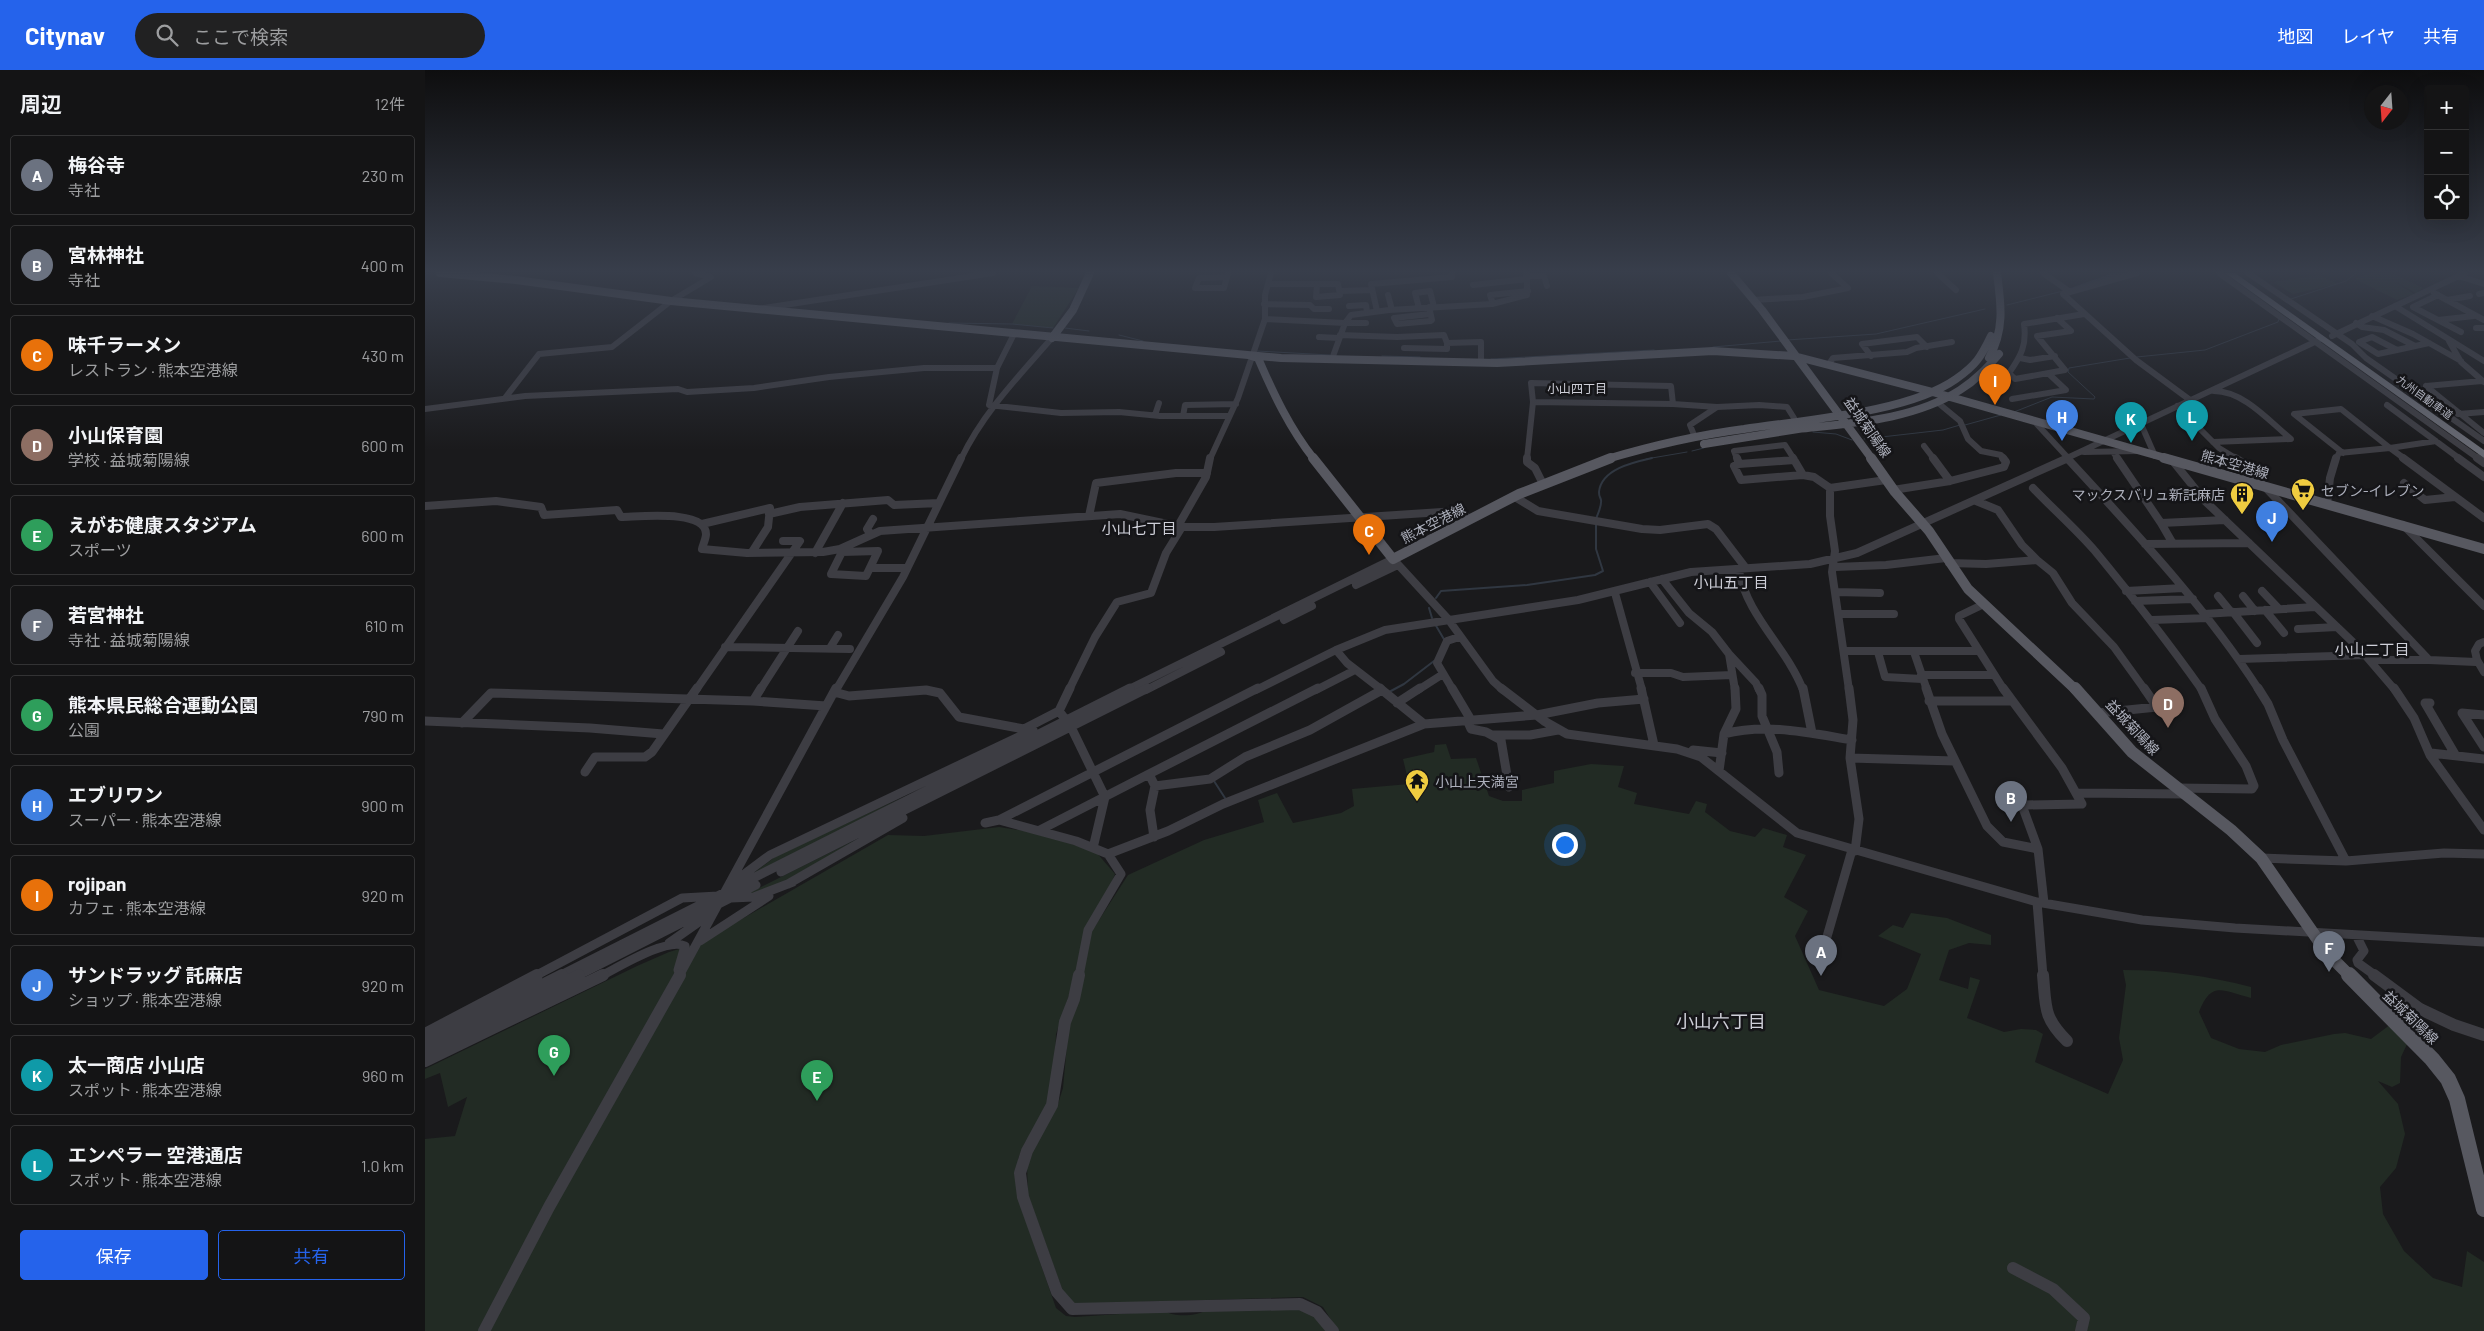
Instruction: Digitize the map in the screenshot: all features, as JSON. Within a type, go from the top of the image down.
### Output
[{"type":"highway","name":"九州自動車道","points":[[2311,332],[2484,455]]},
{"type":"highway","name":"九州自動車道","points":[[2320,332],[2484,448]]},
{"type":"main road","name":"熊本空港線","points":[[992,332],[1251,356],[1332,359],[1481,362],[1713,351],[1794,356],[1929,391],[2484,549]]},
{"type":"main road","points":[[1051,338],[1056,332]]},
{"type":"main road","name":"益城菊陽線","points":[[1779,332],[1794,356],[1837,409],[1893,490],[1923,524],[1968,589],[2071,684],[2132,752],[2231,830],[2261,858],[2327,953],[2432,1059],[2448,1079],[2459,1106],[2484,1209]]},
{"type":"main road","name":"熊本空港線","points":[[1994,332],[1995,341]]},
{"type":"main road","name":"熊本空港線","points":[[1396,562],[1518,499],[1543,484],[1596,463],[1669,445],[1825,418],[1914,399],[1937,390],[1969,371],[1995,341],[1997,332]]},
{"type":"main road","name":"熊本空港線","points":[[1396,562],[1470,519],[1593,469],[1695,435],[1897,399],[1929,391],[1960,372],[1995,341]]},
{"type":"main road","name":"熊本空港線","points":[[1669,445],[1687,447],[1847,423],[1885,416],[1937,402],[1963,389],[1990,365],[2003,345],[1995,341]]},
{"type":"main road","name":"熊本空港線","points":[[1251,356],[1258,358],[1269,384],[1301,443],[1396,562]]},
{"type":"street","points":[[505,398],[539,354],[612,347],[631,332]]},
{"type":"street","points":[[834,692],[849,696],[926,690],[939,693],[959,717],[1024,729],[1059,711],[1095,637],[1114,608],[1121,600],[1151,593],[1166,553],[1207,473],[1211,453],[1228,416],[1236,404],[1260,332]]},
{"type":"street","points":[[1332,359],[1341,332]]},
{"type":"street","points":[[2025,332],[2026,339],[2020,358],[2009,373],[2015,379],[2050,375],[2065,370],[2037,336],[2065,332]]},
{"type":"street","points":[[2104,332],[2134,358],[2190,400]]},
{"type":"street","points":[[2304,332],[2484,463]]},
{"type":"street","points":[[2330,332],[2484,441]]},
{"type":"street","points":[[2334,335],[2340,332]]},
{"type":"street","points":[[2388,332],[2415,346]]},
{"type":"street","points":[[2405,332],[2461,360]]},
{"type":"street","points":[[2436,332],[2484,361]]},
{"type":"street","points":[[1014,334],[997,368],[989,405],[1061,413],[1119,412],[1155,415],[1228,416]]},
{"type":"street","points":[[1319,337],[1397,337],[1443,334],[1447,343],[1447,348],[1422,351],[1404,348]]},
{"type":"street","points":[[1871,356],[1862,344],[1917,337],[1927,347]]},
{"type":"street","points":[[2397,350],[2373,337],[2359,342],[2378,354],[2397,350],[2429,343]]},
{"type":"street","points":[[484,1331],[549,1207],[698,942],[826,706],[907,568],[970,440],[993,406],[1051,338]]},
{"type":"street","points":[[2447,339],[2461,360],[2483,381]]},
{"type":"street","points":[[1835,563],[1871,549],[1976,501],[2317,341]]},
{"type":"street","points":[[1447,343],[1481,342],[1481,362]]},
{"type":"street","points":[[1829,364],[1833,358],[1907,352],[1952,342]]},
{"type":"street","points":[[2020,358],[2030,360],[2055,356]]},
{"type":"street","points":[[425,409],[505,398],[678,389],[687,392],[754,388],[829,377],[923,368],[997,368]]},
{"type":"street","points":[[2012,399],[2066,390],[2050,375]]},
{"type":"street","points":[[2227,391],[2233,380]]},
{"type":"street","points":[[2483,381],[2426,386],[2458,414],[2483,431]]},
{"type":"street","points":[[1543,484],[1535,468],[1527,462],[1533,402],[1531,383],[1671,386],[1673,404]]},
{"type":"street","points":[[1620,386],[1623,402]]},
{"type":"street","points":[[2211,391],[2227,391],[2291,439],[2255,440],[2239,438],[2213,442]]},
{"type":"street","points":[[1533,402],[1623,402],[1717,407],[1759,405],[1787,407],[1795,418]]},
{"type":"street","points":[[1893,490],[1950,481],[2005,467],[2006,462],[2001,455],[1981,451],[1968,439],[1963,425],[1937,402]]},
{"type":"street","points":[[1155,415],[1159,403]]},
{"type":"street","points":[[1183,416],[1185,405],[1236,404]]},
{"type":"street","points":[[2387,405],[2484,477]]},
{"type":"street","points":[[2177,406],[2213,442],[2248,466],[2266,488],[2429,660]]},
{"type":"street","points":[[1695,435],[1690,425],[1717,407]]},
{"type":"street","points":[[2343,453],[2294,414],[2341,409],[2484,518]]},
{"type":"street","points":[[2458,414],[2484,412]]},
{"type":"street","points":[[2034,421],[2193,599],[2239,659],[2269,704],[2286,747],[2346,861]]},
{"type":"street","points":[[2141,424],[2155,456]]},
{"type":"street","points":[[2327,504],[2328,481],[2334,461],[2339,453],[2436,441]]},
{"type":"street","points":[[1739,464],[1734,451],[1785,445],[1803,475]]},
{"type":"street","points":[[1923,446],[1950,481]]},
{"type":"street","points":[[2079,452],[2139,451]]},
{"type":"street","points":[[2113,452],[2161,522],[2172,542],[2177,545],[2249,543]]},
{"type":"street","points":[[1794,460],[1734,466],[1741,480],[1803,475],[1814,477],[1830,488],[1886,480]]},
{"type":"street","points":[[2172,460],[2205,501],[2368,658],[2398,694],[2414,718],[2431,753],[2484,830]]},
{"type":"street","points":[[1089,516],[1096,483],[1176,473],[1207,473]]},
{"type":"street","points":[[2404,483],[2425,500],[2455,497]]},
{"type":"street","points":[[1822,954],[1853,851],[1859,819],[1851,782],[1850,758],[1853,720],[1845,651],[1832,572],[1835,563],[1834,534],[1830,514],[1833,502],[1830,488]]},
{"type":"street","points":[[2033,488],[2094,550],[2126,591],[2152,620],[2204,692],[2215,719],[2246,766],[2254,786],[2252,789],[2078,793]]},
{"type":"street","points":[[1518,499],[1538,511],[1595,522],[1660,530],[1708,524],[1745,567]]},
{"type":"street","points":[[769,514],[800,507],[888,500],[894,505],[939,504]]},
{"type":"street","points":[[425,506],[496,501],[541,507],[544,514],[617,510],[621,517],[676,516],[690,518],[702,524],[706,533],[702,549],[793,553],[843,550],[878,551],[866,576],[831,574],[843,550],[857,543],[870,532],[1120,514],[1180,526],[1244,526],[1457,512],[1464,514],[1470,519]]},
{"type":"street","points":[[1976,501],[1998,510],[2022,545],[2053,572],[2072,603],[2115,647],[2157,707],[2098,713]]},
{"type":"street","points":[[815,553],[843,504]]},
{"type":"street","points":[[702,524],[770,508],[768,527],[752,552]]},
{"type":"street","points":[[870,532],[867,529],[873,519]]},
{"type":"street","points":[[2161,522],[2225,520]]},
{"type":"street","points":[[2403,525],[2484,606]]},
{"type":"street","points":[[585,772],[595,758],[645,757],[652,752],[800,541],[783,541]]},
{"type":"street","points":[[2145,544],[2172,542]]},
{"type":"street","points":[[985,823],[999,820],[1092,771],[1336,650],[1385,630],[1615,593],[1662,579],[1717,569],[1835,563],[1886,565],[1948,560],[1986,564],[2037,560]]},
{"type":"street","points":[[765,877],[915,806],[1068,723],[1396,562],[1448,619],[1459,637],[1493,681],[1513,700],[1558,730],[1567,734],[1722,753]]},
{"type":"street","points":[[1745,567],[1739,571],[1743,586],[1753,608],[1799,678],[1806,696],[1812,733]]},
{"type":"street","points":[[870,568],[907,568]]},
{"type":"street","points":[[1662,579],[1689,612],[1712,632],[1729,654],[1756,682],[1762,695],[1761,716],[1769,730],[1777,752],[1779,773]]},
{"type":"street","points":[[1650,582],[1679,623]]},
{"type":"street","points":[[2126,591],[2183,588]]},
{"type":"street","points":[[2262,591],[2279,609]]},
{"type":"street","points":[[1835,592],[1881,593]]},
{"type":"street","points":[[1615,593],[1635,673],[1644,699],[1654,745]]},
{"type":"street","points":[[2218,596],[2257,642]]},
{"type":"street","points":[[2243,596],[2255,610]]},
{"type":"street","points":[[2135,601],[2193,599]]},
{"type":"street","points":[[1983,604],[1959,616],[1959,619],[2012,701],[2057,760],[2078,793],[2082,804],[2026,805],[2023,808],[2038,849],[2046,1010],[2052,1026],[2067,1041]]},
{"type":"street","points":[[2152,620],[2255,610],[2315,607]]},
{"type":"street","points":[[2265,610],[2284,634]]},
{"type":"street","points":[[1839,614],[1876,616],[1894,614]]},
{"type":"street","points":[[2299,628],[2337,627]]},
{"type":"street","points":[[753,701],[798,631]]},
{"type":"street","points":[[830,648],[838,635]]},
{"type":"street","points":[[1459,637],[1447,641],[1437,663],[1469,720],[1471,729],[1501,740],[1509,787]]},
{"type":"street","points":[[2484,642],[2477,646],[2475,651],[2476,662],[2484,672]]},
{"type":"street","points":[[725,647],[787,646],[850,649]]},
{"type":"street","points":[[1336,650],[1355,670],[1424,724]]},
{"type":"street","points":[[1845,651],[1978,651]]},
{"type":"street","points":[[1878,652],[1885,677],[1994,675]]},
{"type":"street","points":[[1914,652],[1929,701],[1955,761],[1995,838],[2006,845],[2038,849]]},
{"type":"street","points":[[1719,771],[1724,734],[1736,709],[1737,701],[1729,654]]},
{"type":"street","points":[[2239,659],[2368,658],[2476,662]]},
{"type":"street","points":[[1040,830],[1355,670]]},
{"type":"street","points":[[1635,673],[1671,673],[1683,677],[1732,675]]},
{"type":"street","points":[[1397,703],[1443,674]]},
{"type":"street","points":[[461,723],[491,693],[753,701],[826,706]]},
{"type":"street","points":[[1155,786],[1210,780],[1245,757],[1289,737],[1310,730],[1384,693]]},
{"type":"street","points":[[1108,854],[1153,837],[1223,804],[1424,724],[1537,715],[1598,703],[1644,699]]},
{"type":"street","points":[[1929,701],[2012,701]]},
{"type":"street","points":[[2424,703],[2456,756]]},
{"type":"street","points":[[1059,711],[1068,723],[1105,797],[1093,848]]},
{"type":"street","points":[[2484,715],[2462,714],[2484,747]]},
{"type":"street","points":[[425,721],[590,728],[663,734]]},
{"type":"street","points":[[425,1034],[682,898],[725,892],[770,855],[883,803],[1031,730],[1068,723]]},
{"type":"street","points":[[425,1044],[765,877],[1054,726]]},
{"type":"street","points":[[1491,735],[1530,735],[1558,730]]},
{"type":"street","points":[[1724,734],[1734,731],[1769,730],[1812,733],[1852,740]]},
{"type":"street","points":[[1677,748],[1701,757],[1797,833],[1853,851],[2040,902],[2142,920],[2484,942]]},
{"type":"street","points":[[2431,753],[2484,759]]},
{"type":"street","points":[[1850,758],[1955,761]]},
{"type":"street","points":[[1149,774],[1155,786],[1150,810],[1153,837]]},
{"type":"street","points":[[698,942],[793,882],[908,815],[915,806]]},
{"type":"street","points":[[999,820],[1040,830],[1108,854],[1121,874],[1088,930],[1076,991],[1065,1022],[1052,1105],[1027,1151],[1020,1173],[1023,1197],[1057,1292],[1072,1309],[1300,1304],[1317,1312],[1333,1331]]},
{"type":"street","points":[[2261,858],[2346,861],[2444,853],[2484,854]]},
{"type":"street","points":[[725,892],[737,899],[754,897],[793,882]]},
{"type":"street","points":[[425,1061],[665,945],[715,910]]},
{"type":"street","points":[[425,1053],[665,927]]},
{"type":"street","points":[[2356,935],[2364,950],[2357,960],[2358,963],[2420,1009],[2454,1026],[2484,1034]]},
{"type":"street","points":[[665,945],[679,943],[685,946],[675,983]]},
{"type":"street","points":[[2013,1268],[2053,1289],[2084,1318],[2081,1331]]},
{"type":"shaded area","points":[[1446,744],[1451,759],[1476,758],[1489,796],[1503,801],[1522,801],[1522,790],[1554,783],[1554,771],[1591,764],[1624,766],[1618,787],[1637,793],[1634,804],[1689,814],[1696,801],[1707,804],[1705,812],[1730,831],[1755,837],[1763,828],[1787,835],[1783,847],[1806,855],[1784,897],[1808,911],[1795,936],[1819,990],[1884,1006],[1907,989],[1921,954],[1878,936],[1893,925],[1903,928],[1911,913],[1947,918],[1991,935],[1991,945],[1969,943],[1949,950],[1939,980],[1968,989],[1970,977],[1980,980],[1967,1018],[2004,1032],[2021,1029],[2036,1030],[2043,1034],[2035,1062],[2108,1094],[2123,1060],[2119,1038],[2126,985],[2123,970],[2187,974],[2251,987],[2251,998],[2219,990],[2214,992],[2209,995],[2199,1012],[2211,1038],[2239,1049],[2265,1052],[2281,1045],[2345,1033],[2371,1039],[2391,1024],[2409,1040],[2401,1057],[2400,1083],[2392,1087],[2378,1081],[2398,1104],[2405,1134],[2396,1168],[2380,1187],[2383,1214],[2404,1251],[2433,1278],[2462,1287],[2467,1251],[2484,1262],[2484,1331],[1338,1331],[1323,1307],[1303,1297],[1074,1304],[1065,1297],[1028,1195],[1027,1165],[1031,1151],[1057,1107],[1063,1088],[1069,1023],[1090,934],[1128,875],[1204,840],[1264,822],[1258,800],[1277,793],[1293,823],[1341,813],[1354,806],[1352,789],[1409,784],[1403,759],[1434,752],[1435,745]]},
{"type":"shaded area","points":[[910,794],[744,880],[779,854]]},
{"type":"shaded area","points":[[999,827],[1038,833],[1096,852],[1115,874],[1075,977],[1056,1034],[1054,1087],[1043,1115],[1024,1144],[1018,1159],[1018,1198],[1056,1308],[1066,1316],[1075,1317],[1165,1311],[1175,1315],[1187,1315],[1209,1309],[1299,1308],[1314,1315],[1326,1331],[425,1331],[425,1139],[455,1136],[467,1097],[448,1107],[440,1073],[425,1079],[425,1069],[637,966],[669,952],[700,943],[888,835],[924,836]]},
{"type":"shaded area","points":[[879,828],[767,891],[743,896]]},
{"type":"waterway","points":[[1787,340],[1885,332]]},
{"type":"waterway","points":[[2137,357],[2205,350],[2252,332]]},
{"type":"waterway","points":[[1119,335],[1143,341]]},
{"type":"waterway","points":[[1713,347],[1781,341]]},
{"type":"waterway","points":[[1491,359],[1654,350]]},
{"type":"waterway","points":[[1257,351],[1330,355]]},
{"type":"waterway","points":[[1382,356],[1420,357]]},
{"type":"waterway","points":[[2014,412],[2052,397],[2094,399],[2095,397],[2068,372],[2069,368],[2130,358]]},
{"type":"waterway","points":[[1965,425],[2001,415]]},
{"type":"waterway","points":[[1864,439],[1943,430],[1960,425]]},
{"type":"waterway","points":[[1813,432],[1836,434],[1852,440]]},
{"type":"waterway","points":[[1692,451],[1704,448]]},
{"type":"waterway","points":[[1646,459],[1687,452]]},
{"type":"waterway","points":[[1596,519],[1601,505],[1599,492],[1601,484],[1606,478],[1612,472],[1628,464],[1652,458]]},
{"type":"waterway","points":[[1436,598],[1441,591],[1527,585],[1595,575],[1603,571],[1596,549],[1596,523]]},
{"type":"waterway","points":[[1429,608],[1432,618]]},
{"type":"waterway","points":[[1435,624],[1445,641]]},
{"type":"waterway","points":[[1389,692],[1404,684],[1434,661]]},
{"type":"waterway","points":[[1214,781],[1225,798]]},
{"type":"place","name":"rojipan","points":[[1995,405]]},
{"type":"place","name":"エブリワン","points":[[2062,441]]},
{"type":"place","name":"エンペラー 空港通店","points":[[2192,441]]},
{"type":"place","name":"太一商店 小山店","points":[[2131,443]]},
{"type":"place","name":"セブン-イレブン","points":[[2303,511]]},
{"type":"place","name":"マックスバリュ新託麻店","points":[[2242,515]]},
{"type":"place","name":"サンドラッグ 託麻店","points":[[2272,542]]},
{"type":"place","name":"味千ラーメン","points":[[1369,555]]},
{"type":"place","name":"小山保育園","points":[[2168,728]]},
{"type":"place","name":"小山上天満宮","points":[[1417,802]]},
{"type":"place","name":"宮林神社","points":[[2011,822]]},
{"type":"place","name":"若宮神社","points":[[2329,972]]},
{"type":"place","name":"梅谷寺","points":[[1821,976]]},
{"type":"place","name":"熊本県民総合運動公園","points":[[554,1076]]},
{"type":"place","name":"えがお健康スタジアム","points":[[817,1101]]},
{"type":"district","name":"小山四丁目","points":[[1577,388]]},
{"type":"district","name":"小山七丁目","points":[[1139,528]]},
{"type":"district","name":"小山五丁目","points":[[1731,582]]},
{"type":"district","name":"小山二丁目","points":[[2372,649]]},
{"type":"district","name":"小山六丁目","points":[[1721,1021]]}]
